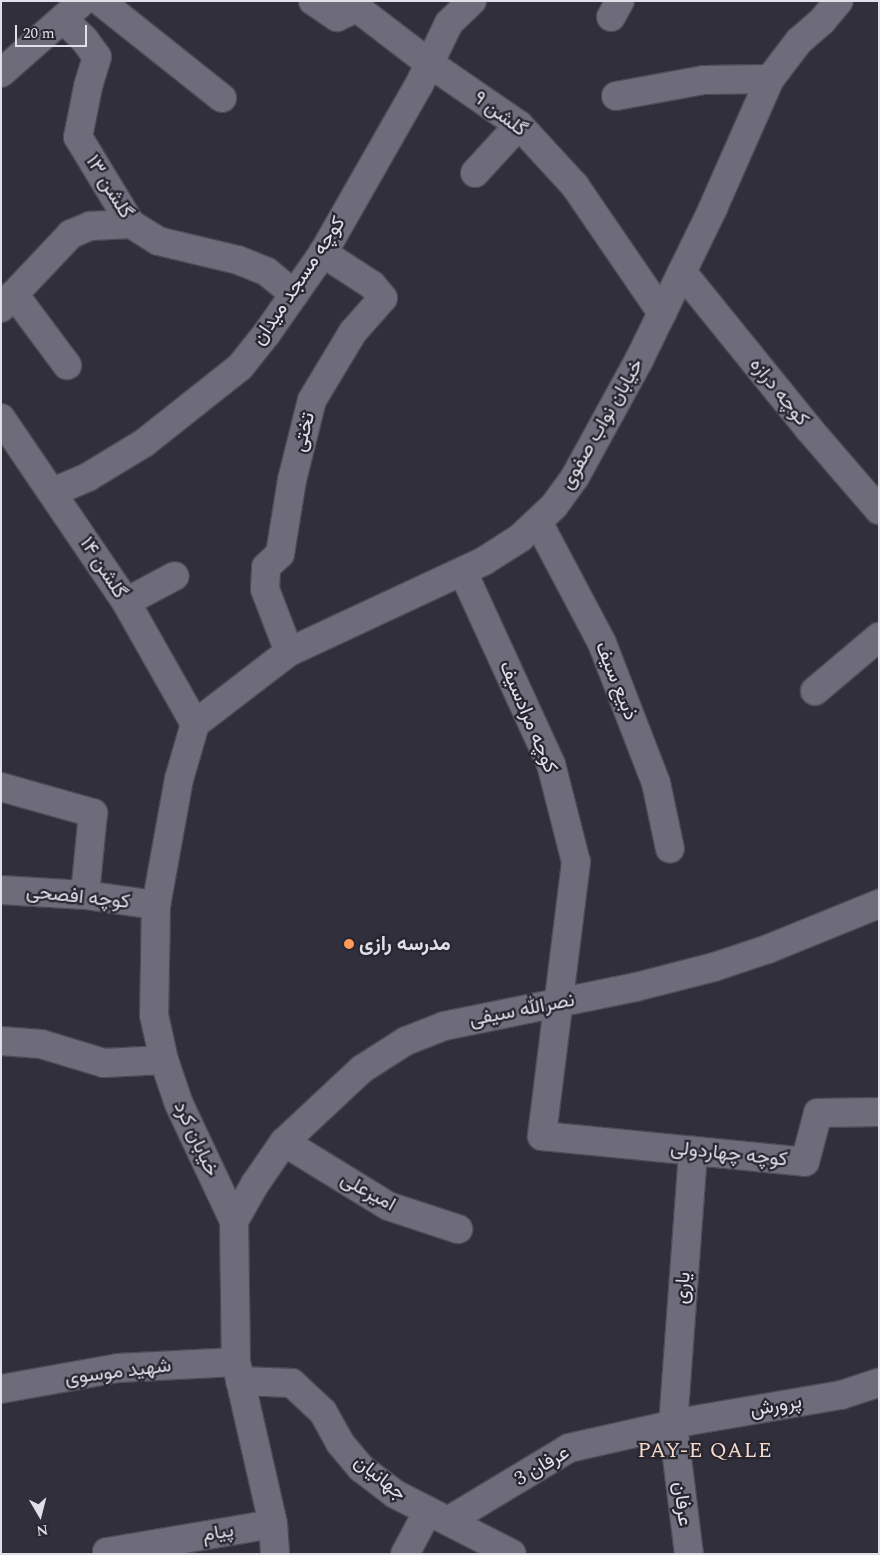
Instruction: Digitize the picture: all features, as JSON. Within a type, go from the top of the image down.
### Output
[{"type":"street","points":[[100,1],[222,98]]},
{"type":"street","name":"گلشن ۹","points":[[313,1],[337,17],[357,8],[429,63],[520,125],[575,186],[662,312]]},
{"type":"street","name":"خیابان نواب صفوی","points":[[195,724],[289,652],[463,572],[520,538],[554,506],[575,477],[635,368],[682,272],[770,79],[799,41],[822,21],[839,1]]},
{"type":"street","name":"کوچه مسجد میدان","points":[[53,492],[88,477],[144,443],[240,367],[267,333],[323,253],[429,63],[449,23],[461,7]]},
{"type":"street","points":[[1,73],[73,10]]},
{"type":"street","name":"گلشن ۱۳","points":[[73,10],[84,39],[97,57],[88,87],[78,137],[131,224],[158,242],[238,260],[267,272],[294,294]]},
{"type":"street","points":[[616,96],[704,80],[770,79]]},
{"type":"street","points":[[476,173],[520,125]]},
{"type":"street","points":[[67,365],[8,301],[71,234],[90,226],[131,224]]},
{"type":"street","name":"تختی","points":[[289,652],[265,589],[266,567],[280,554],[292,480],[312,400],[354,332],[383,298],[372,285],[323,253]]},
{"type":"street","name":"کوچه درازه","points":[[682,272],[808,429],[879,510]]},
{"type":"street","name":"گلشن ۱۴","points":[[1,418],[126,602],[195,724]]},
{"type":"street","name":"ذبیع سیف","points":[[538,522],[602,643],[656,782],[670,849]]},
{"type":"street","name":"کوچه مرادسیف","points":[[463,572],[551,764],[576,862],[542,1136]]},
{"type":"street","points":[[126,602],[175,576]]},
{"type":"street","points":[[815,691],[879,637]]},
{"type":"street","name":"خیابان کرد","points":[[195,724],[179,779],[156,905],[154,1015],[164,1060],[179,1104],[234,1222],[238,1372],[272,1524],[275,1554]]},
{"type":"street","points":[[1,787],[93,813],[85,896]]},
{"type":"street","name":"کوچه افصحی","points":[[1,890],[85,896],[156,905]]},
{"type":"street","name":"نصرالله سیفی","points":[[234,1222],[255,1184],[284,1142],[362,1068],[406,1041],[444,1026],[636,987],[714,967],[768,949],[879,904]]},
{"type":"street","points":[[1,1041],[41,1044],[104,1063],[164,1060]]},
{"type":"street","name":"کوچه چهاردولی","points":[[542,1136],[805,1162],[818,1113],[879,1112]]},
{"type":"street","name":"امیرعلی","points":[[284,1142],[388,1206],[458,1228]]},
{"type":"street","name":"یاری","points":[[673,1425],[693,1151]]},
{"type":"street","name":"شهید موسوی","points":[[1,1389],[118,1368],[238,1372]]},
{"type":"street","name":"جهانیان","points":[[238,1372],[292,1383],[323,1412],[340,1443],[361,1468],[395,1494],[512,1554]]},
{"type":"street","name":"پرورش","points":[[673,1425],[841,1396],[879,1383]]},
{"type":"street","name":"عرفان 3","points":[[438,1516],[569,1448],[673,1425]]},
{"type":"street","name":"عرفان","points":[[673,1425],[688,1554]]},
{"type":"street","points":[[405,1554],[438,1516]]},
{"type":"street","name":"پیام","points":[[107,1554],[107,1552],[272,1524]]},
{"type":"place","name":"مدرسه رازی","points":[[349,944]]},
{"type":"district","name":"PAY-E QALE","points":[[705,1451]]}]
